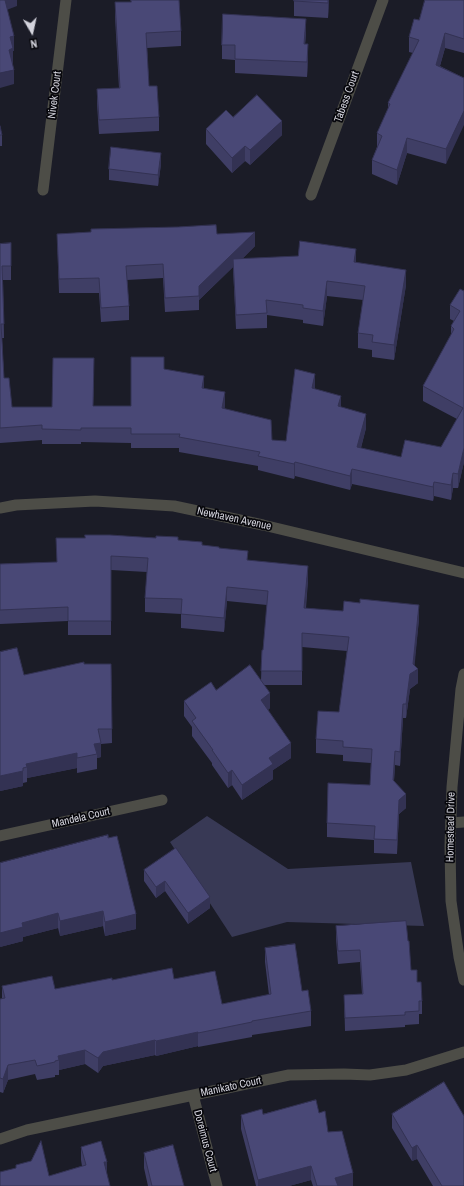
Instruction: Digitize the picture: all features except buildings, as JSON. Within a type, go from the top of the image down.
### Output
[{"type":"street","name":"Nivek Court","points":[[43,190],[66,0]]},
{"type":"street","name":"Tabess Court","points":[[312,194],[383,0]]},
{"type":"street","name":"Newhaven Avenue","points":[[0,508],[16,505],[95,501],[174,506],[263,525],[464,572]]},
{"type":"street","name":"Homestead Drive","points":[[464,674],[452,787],[451,823],[452,901],[459,957],[464,980]]},
{"type":"street","name":"Mandela Court","points":[[0,836],[162,800]]},
{"type":"street","points":[[451,823],[464,822]]},
{"type":"street","name":"Manikato Court","points":[[0,1139],[27,1130],[290,1075],[370,1075],[406,1070],[464,1052]]},
{"type":"street","name":"Doreimus Court","points":[[193,1095],[217,1186]]},
{"type":"shaded area","points":[[207,816],[288,869],[411,862],[424,926],[287,922],[232,937],[170,842]]}]
